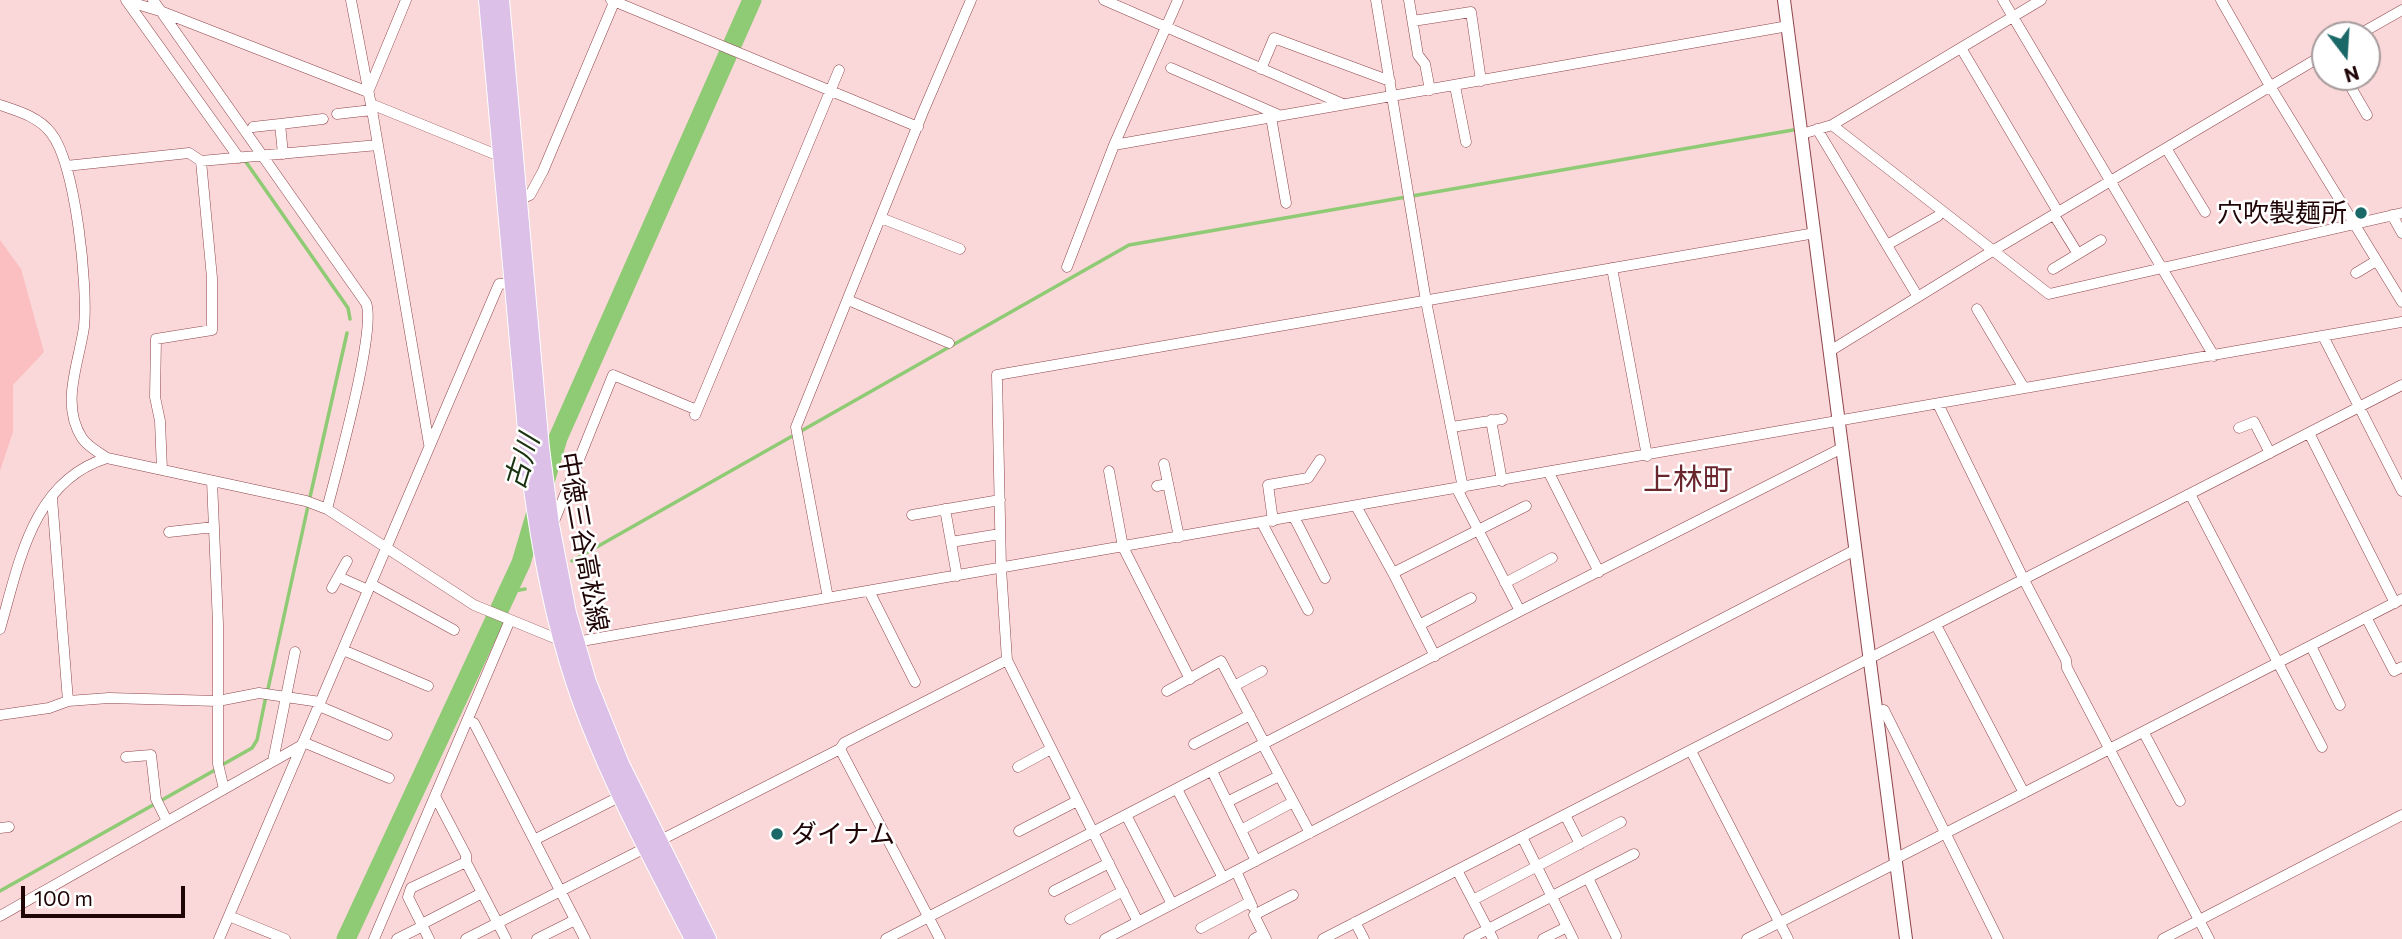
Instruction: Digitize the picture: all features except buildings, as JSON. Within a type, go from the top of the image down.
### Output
[{"type":"main road","name":"中徳三谷高松線","points":[[487,0],[501,152],[512,202]]},
{"type":"main road","name":"中徳三谷高松線","points":[[501,0],[512,202],[520,283],[551,528],[569,641],[693,939]]},
{"type":"main road","name":"中徳三谷高松線","points":[[520,283],[530,474],[541,548],[569,641],[587,719],[621,796],[708,939]]},
{"type":"street","points":[[153,0],[370,311],[367,342],[327,509]]},
{"type":"street","points":[[351,0],[429,446]]},
{"type":"street","points":[[368,92],[406,0]]},
{"type":"street","points":[[512,202],[530,195],[544,171],[614,0],[831,89],[920,121]]},
{"type":"street","points":[[828,598],[796,426],[971,0]]},
{"type":"street","points":[[1104,0],[1343,104]]},
{"type":"street","points":[[1068,267],[1114,145],[1178,0]]},
{"type":"street","points":[[1376,0],[1426,301],[1452,427],[1460,488],[1478,531],[1520,611]]},
{"type":"street","points":[[1409,0],[1418,55],[1425,64],[1430,90]]},
{"type":"street","points":[[1784,0],[1906,939]]},
{"type":"street","points":[[2003,0],[2214,356]]},
{"type":"street","points":[[1802,134],[1832,125],[2041,0]]},
{"type":"street","points":[[2221,0],[2270,86],[2402,302]]},
{"type":"street","points":[[126,1],[160,11],[368,92]]},
{"type":"street","points":[[126,1],[239,158]]},
{"type":"street","points":[[2381,22],[2402,10]]},
{"type":"street","points":[[1412,21],[1471,12],[1481,81]]},
{"type":"street","points":[[1114,145],[1788,26]]},
{"type":"street","points":[[1261,69],[1274,38],[1390,81]]},
{"type":"street","points":[[1961,48],[2078,254]]},
{"type":"street","points":[[1830,351],[1994,250],[2311,62]]},
{"type":"street","points":[[1171,68],[1275,116]]},
{"type":"street","points":[[551,528],[613,376],[696,413],[839,70]]},
{"type":"street","points":[[1455,86],[1466,142]]},
{"type":"street","points":[[2353,91],[2367,116]]},
{"type":"street","points":[[0,105],[41,122],[52,134],[66,166],[74,198],[84,280],[83,328],[72,397],[73,415],[82,438],[107,458],[306,501],[327,509],[474,605],[569,641],[957,576],[2402,323]]},
{"type":"street","points":[[337,114],[371,107],[492,153],[501,152]]},
{"type":"street","points":[[1275,116],[1286,203]]},
{"type":"street","points":[[253,127],[323,119]]},
{"type":"street","points":[[280,124],[283,154]]},
{"type":"street","points":[[1832,125],[2049,294],[2397,214],[2402,233]]},
{"type":"street","points":[[1817,129],[1918,297]]},
{"type":"street","points":[[66,166],[189,153],[201,161],[378,145]]},
{"type":"street","points":[[2166,148],[2205,212]]},
{"type":"street","points":[[162,470],[160,421],[155,397],[156,340],[212,330],[212,278],[201,161]]},
{"type":"street","points":[[1887,245],[1938,216]]},
{"type":"street","points":[[881,218],[961,249]]},
{"type":"street","points":[[1138,922],[1007,660],[1001,568],[997,375],[1815,233]]},
{"type":"street","points":[[2053,269],[2101,240]]},
{"type":"street","points":[[2356,273],[2376,261]]},
{"type":"street","points":[[1612,268],[1647,456]]},
{"type":"street","points":[[219,939],[499,284],[520,283]]},
{"type":"street","points":[[848,300],[949,343]]},
{"type":"street","points":[[1977,309],[2024,388]]},
{"type":"street","points":[[2323,336],[2402,491]]},
{"type":"street","points":[[1323,939],[2402,385]]},
{"type":"street","points":[[1938,404],[2109,751],[2209,939]]},
{"type":"street","points":[[1452,427],[1497,420],[1502,481]]},
{"type":"street","points":[[2239,429],[2254,422],[2270,453]]},
{"type":"street","points":[[1747,939],[1946,833],[2399,601],[2309,433]]},
{"type":"street","points":[[886,939],[1520,611],[1842,448]]},
{"type":"street","points":[[0,629],[26,537],[42,509],[65,481],[91,463],[107,458]]},
{"type":"street","points":[[1308,610],[1267,522],[1268,485],[1308,478],[1320,460]]},
{"type":"street","points":[[1164,464],[1162,485],[1179,537]]},
{"type":"street","points":[[1109,471],[1123,547],[1190,679]]},
{"type":"street","points":[[1549,473],[1599,572]]},
{"type":"street","points":[[212,481],[218,624],[218,764],[224,789]]},
{"type":"street","points":[[2190,494],[2322,747]]},
{"type":"street","points":[[52,498],[68,701]]},
{"type":"street","points":[[912,515],[1000,500]]},
{"type":"street","points":[[1356,506],[1435,656]]},
{"type":"street","points":[[1393,573],[1526,506]]},
{"type":"street","points":[[944,509],[957,576]]},
{"type":"street","points":[[1294,517],[1325,578]]},
{"type":"street","points":[[169,532],[214,527]]},
{"type":"street","points":[[951,542],[1000,534]]},
{"type":"street","points":[[1105,939],[1856,550]]},
{"type":"street","points":[[1505,583],[1552,558]]},
{"type":"street","points":[[332,588],[346,561]]},
{"type":"street","points":[[339,577],[370,587],[454,630]]},
{"type":"street","points":[[869,591],[915,682]]},
{"type":"street","points":[[1419,625],[1471,598]]},
{"type":"street","points":[[2366,617],[2394,671],[2402,667]]},
{"type":"street","points":[[374,939],[507,619]]},
{"type":"street","points":[[1936,625],[2024,793]]},
{"type":"street","points":[[2311,646],[2340,705]]},
{"type":"street","points":[[343,650],[428,686]]},
{"type":"street","points":[[273,761],[295,652]]},
{"type":"street","points":[[466,939],[840,750],[844,743],[1007,660]]},
{"type":"street","points":[[1167,691],[1221,662],[1310,833]]},
{"type":"street","points":[[1234,686],[1262,671]]},
{"type":"street","points":[[0,715],[50,708],[68,701],[109,698],[218,701],[259,693],[320,704],[387,735]]},
{"type":"street","points":[[1876,711],[1884,710],[1998,939]]},
{"type":"street","points":[[1194,744],[1250,715]]},
{"type":"street","points":[[474,723],[585,939]]},
{"type":"street","points":[[2144,733],[2180,801]]},
{"type":"street","points":[[0,916],[303,743]]},
{"type":"street","points":[[303,743],[389,778]]},
{"type":"street","points":[[1018,767],[1051,749]]},
{"type":"street","points":[[840,750],[940,939]]},
{"type":"street","points":[[1691,751],[1788,939]]},
{"type":"street","points":[[126,757],[151,755],[156,799],[167,821]]},
{"type":"street","points":[[1212,771],[1256,861]]},
{"type":"street","points":[[1227,802],[1279,776]]},
{"type":"street","points":[[1177,789],[1223,878]]},
{"type":"street","points":[[435,796],[506,939]]},
{"type":"street","points":[[534,840],[621,796]]},
{"type":"street","points":[[1019,831],[1077,801]]},
{"type":"street","points":[[1241,830],[1293,802]]},
{"type":"street","points":[[1126,815],[1172,904]]},
{"type":"street","points":[[1565,815],[1580,844]]},
{"type":"street","points":[[2163,939],[2402,816]]},
{"type":"street","points":[[1473,900],[1620,822]]},
{"type":"street","points":[[1522,837],[1573,939]]},
{"type":"street","points":[[1469,939],[1491,934],[1551,897],[1634,854]]},
{"type":"street","points":[[429,939],[408,897],[411,888],[466,862]]},
{"type":"street","points":[[1054,891],[1109,863]]},
{"type":"street","points":[[1458,870],[1491,934]]},
{"type":"street","points":[[1236,872],[1256,914],[1254,915],[1261,937]]},
{"type":"street","points":[[1588,878],[1616,936]]},
{"type":"street","points":[[1070,919],[1123,891]]},
{"type":"street","points":[[397,939],[482,893]]},
{"type":"street","points":[[1256,914],[1293,895]]},
{"type":"street","points":[[1201,928],[1250,902]]},
{"type":"street","points":[[229,916],[285,939]]},
{"type":"street","points":[[537,939],[575,920]]},
{"type":"street","points":[[1355,922],[1364,939]]},
{"type":"street","points":[[1543,939],[1567,927]]},
{"type":"shaded area","points":[[0,240],[21,269],[44,352],[13,385],[13,432],[0,471]]},
{"type":"waterway","name":"古川","points":[[346,939],[521,563],[558,438],[752,0]]},
{"type":"waterway","points":[[572,561],[1129,245],[1793,130]]},
{"type":"waterway","points":[[246,162],[348,308],[350,319]]},
{"type":"waterway","points":[[310,497],[347,333]]},
{"type":"waterway","points":[[268,689],[308,506]]},
{"type":"waterway","points":[[508,592],[525,589]]},
{"type":"waterway","points":[[222,765],[252,748],[257,740],[266,696]]},
{"type":"waterway","points":[[162,800],[215,770]]},
{"type":"waterway","points":[[0,891],[153,805]]},
{"type":"place","name":"穴吹製麺所","points":[[2361,213]]},
{"type":"place","name":"ダイナム","points":[[777,834]]},
{"type":"district","name":"上林町","points":[[1688,480]]}]
